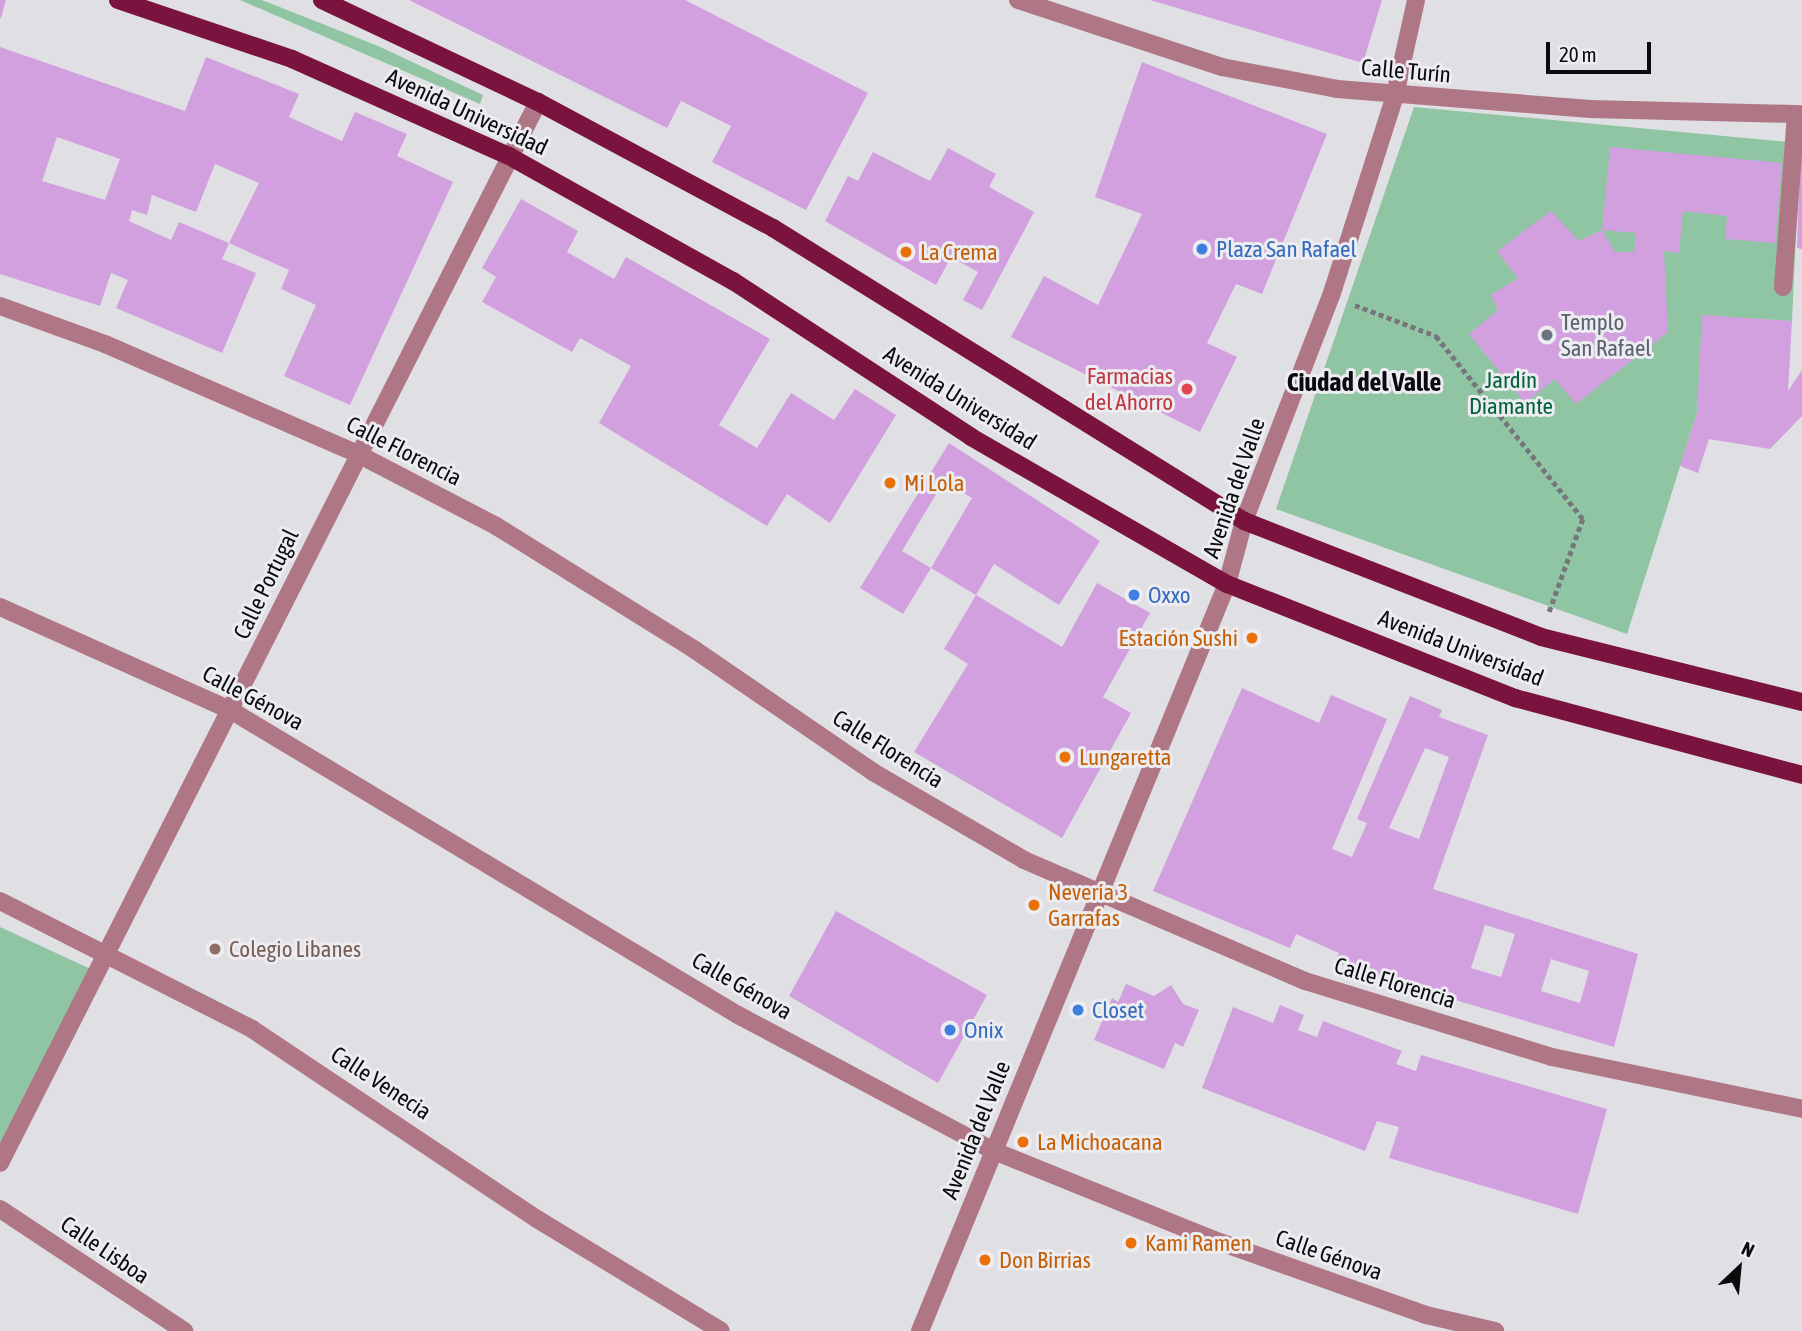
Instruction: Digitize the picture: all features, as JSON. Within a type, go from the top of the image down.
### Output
[{"type":"main road","name":"Avenida Universidad","points":[[118,0],[292,59],[509,156],[733,281],[971,437],[1227,584],[1515,698],[1802,775]]},
{"type":"main road","name":"Avenida Universidad","points":[[322,0],[538,102],[773,228],[1244,520],[1541,637],[1802,702]]},
{"type":"street","name":"Calle Turín","points":[[1018,0],[1222,67],[1395,95],[1799,114]]},
{"type":"street","name":"Avenida del Valle","points":[[920,1331],[1227,584],[1244,520],[1331,296],[1395,95],[1416,0]]},
{"type":"street","name":"Calle Portugal","points":[[0,1163],[232,711],[356,453],[538,102]]},
{"type":"street","points":[[1783,286],[1799,114]]},
{"type":"street","name":"Calle Florencia","points":[[0,306],[104,344],[356,453],[496,526],[695,650],[873,772],[1024,860],[1318,985],[1552,1057],[1802,1109]]},
{"type":"street","name":"Calle Génova","points":[[0,607],[232,711],[738,1015],[993,1151],[1214,1240],[1426,1315],[1495,1331]]},
{"type":"street","name":"Calle Venecia","points":[[0,901],[252,1029],[537,1219],[721,1331]]},
{"type":"street","name":"Calle Lisboa","points":[[0,1209],[184,1331]]},
{"type":"path","points":[[1331,296],[1436,336],[1583,519],[1541,637]]},
{"type":"green space","points":[[240,0],[262,0],[378,46],[483,95],[480,104]]},
{"type":"green space","name":"Jardín Diamante","points":[[1414,107],[1800,143],[1792,321],[1703,316],[1697,413],[1627,634],[1276,509]]},
{"type":"green space","points":[[0,927],[95,971],[0,1153]]},
{"type":"building","points":[[0,0],[6,0],[1,18],[0,18]]},
{"type":"building","points":[[409,0],[685,0],[868,93],[806,210],[712,162],[731,126],[681,101],[667,128]]},
{"type":"building","points":[[1150,0],[1382,0],[1363,63]]},
{"type":"building","points":[[0,47],[185,111],[206,57],[299,94],[289,117],[342,141],[355,112],[407,134],[397,156],[453,182],[350,405],[284,376],[316,305],[281,289],[289,270],[229,243],[222,259],[256,273],[222,353],[116,308],[128,280],[111,273],[100,306],[0,274]],"holes":[[[57,137],[120,159],[105,200],[42,181]],[[215,164],[259,183],[229,243],[179,222],[171,240],[129,221],[132,210],[147,215],[152,195],[196,212]]]},
{"type":"building","name":"Plaza San Rafael","points":[[1142,62],[1327,134],[1262,294],[1236,284],[1207,343],[1237,357],[1200,432],[1011,337],[1044,276],[1098,305],[1142,214],[1095,197]]},
{"type":"building","points":[[1610,147],[1782,163],[1775,243],[1725,239],[1727,216],[1683,211],[1679,253],[1664,251],[1668,332],[1576,404],[1555,379],[1525,403],[1469,334],[1498,310],[1491,295],[1518,278],[1497,251],[1551,211],[1579,241],[1602,230]],"holes":[[[1602,230],[1636,233],[1634,252],[1615,252]]]},
{"type":"building","points":[[948,148],[996,174],[989,187],[1034,212],[982,310],[963,300],[978,272],[951,257],[936,285],[825,221],[848,176],[858,181],[873,152],[930,181]]},
{"type":"building","points":[[1802,155],[1802,249],[1797,248]]},
{"type":"building","points":[[521,199],[578,231],[567,252],[614,279],[626,257],[770,339],[719,425],[757,448],[791,393],[834,420],[855,389],[896,415],[830,523],[787,494],[767,526],[599,423],[631,366],[580,338],[572,352],[482,302],[496,277],[482,268]]},
{"type":"building","points":[[1702,315],[1792,321],[1788,391],[1802,370],[1802,416],[1770,449],[1709,439],[1698,473],[1680,466],[1697,413]]},
{"type":"building","points":[[949,443],[1100,541],[1059,605],[994,564],[976,595],[931,568],[903,614],[860,588]],"holes":[[[944,481],[972,498],[931,568],[902,551]]]},
{"type":"building","points":[[1097,583],[1150,613],[1103,697],[1131,713],[1062,838],[914,752],[968,664],[944,649],[976,595],[1062,647]]},
{"type":"building","points":[[1242,688],[1319,723],[1331,695],[1387,719],[1332,849],[1352,857],[1367,823],[1357,819],[1410,696],[1442,710],[1439,717],[1488,735],[1433,889],[1638,954],[1614,1047],[1374,976],[1336,962],[1339,953],[1296,934],[1290,948],[1153,891]],"holes":[[[1425,748],[1449,757],[1419,839],[1389,828]],[[1485,925],[1515,934],[1501,977],[1471,968]],[[1551,959],[1589,971],[1580,1003],[1541,991]]]},
{"type":"building","points":[[836,911],[987,995],[938,1083],[789,996]]},
{"type":"building","points":[[1126,984],[1154,996],[1171,985],[1183,1004],[1199,1010],[1183,1047],[1175,1043],[1164,1069],[1094,1040],[1112,998],[1118,1002]]},
{"type":"building","points":[[1280,1005],[1304,1015],[1298,1030],[1317,1037],[1323,1021],[1402,1051],[1396,1064],[1416,1071],[1421,1055],[1607,1109],[1578,1214],[1389,1158],[1399,1127],[1377,1121],[1365,1151],[1202,1088],[1233,1007],[1273,1023]]},
{"type":"place","name":"Plaza San Rafael","points":[[1202,249]]},
{"type":"place","name":"La Crema","points":[[906,252]]},
{"type":"place","name":"Templo San Rafael","points":[[1547,335]]},
{"type":"place","name":"Farmacias del Ahorro","points":[[1187,389]]},
{"type":"place","name":"Mi Lola","points":[[890,483]]},
{"type":"place","name":"Oxxo","points":[[1134,595]]},
{"type":"place","name":"Estación Sushi","points":[[1252,638]]},
{"type":"place","name":"Lungaretta","points":[[1065,757]]},
{"type":"place","name":"Nevería 3 Garrafas","points":[[1034,905]]},
{"type":"place","name":"Colegio Libanes","points":[[215,949]]},
{"type":"place","name":"Closet","points":[[1078,1010]]},
{"type":"place","name":"Onix","points":[[950,1030]]},
{"type":"place","name":"La Michoacana","points":[[1023,1142]]},
{"type":"place","name":"Kami Ramen","points":[[1131,1243]]},
{"type":"place","name":"Don Birrias","points":[[985,1260]]},
{"type":"district","name":"Ciudad del Valle","points":[[1364,383]]}]
